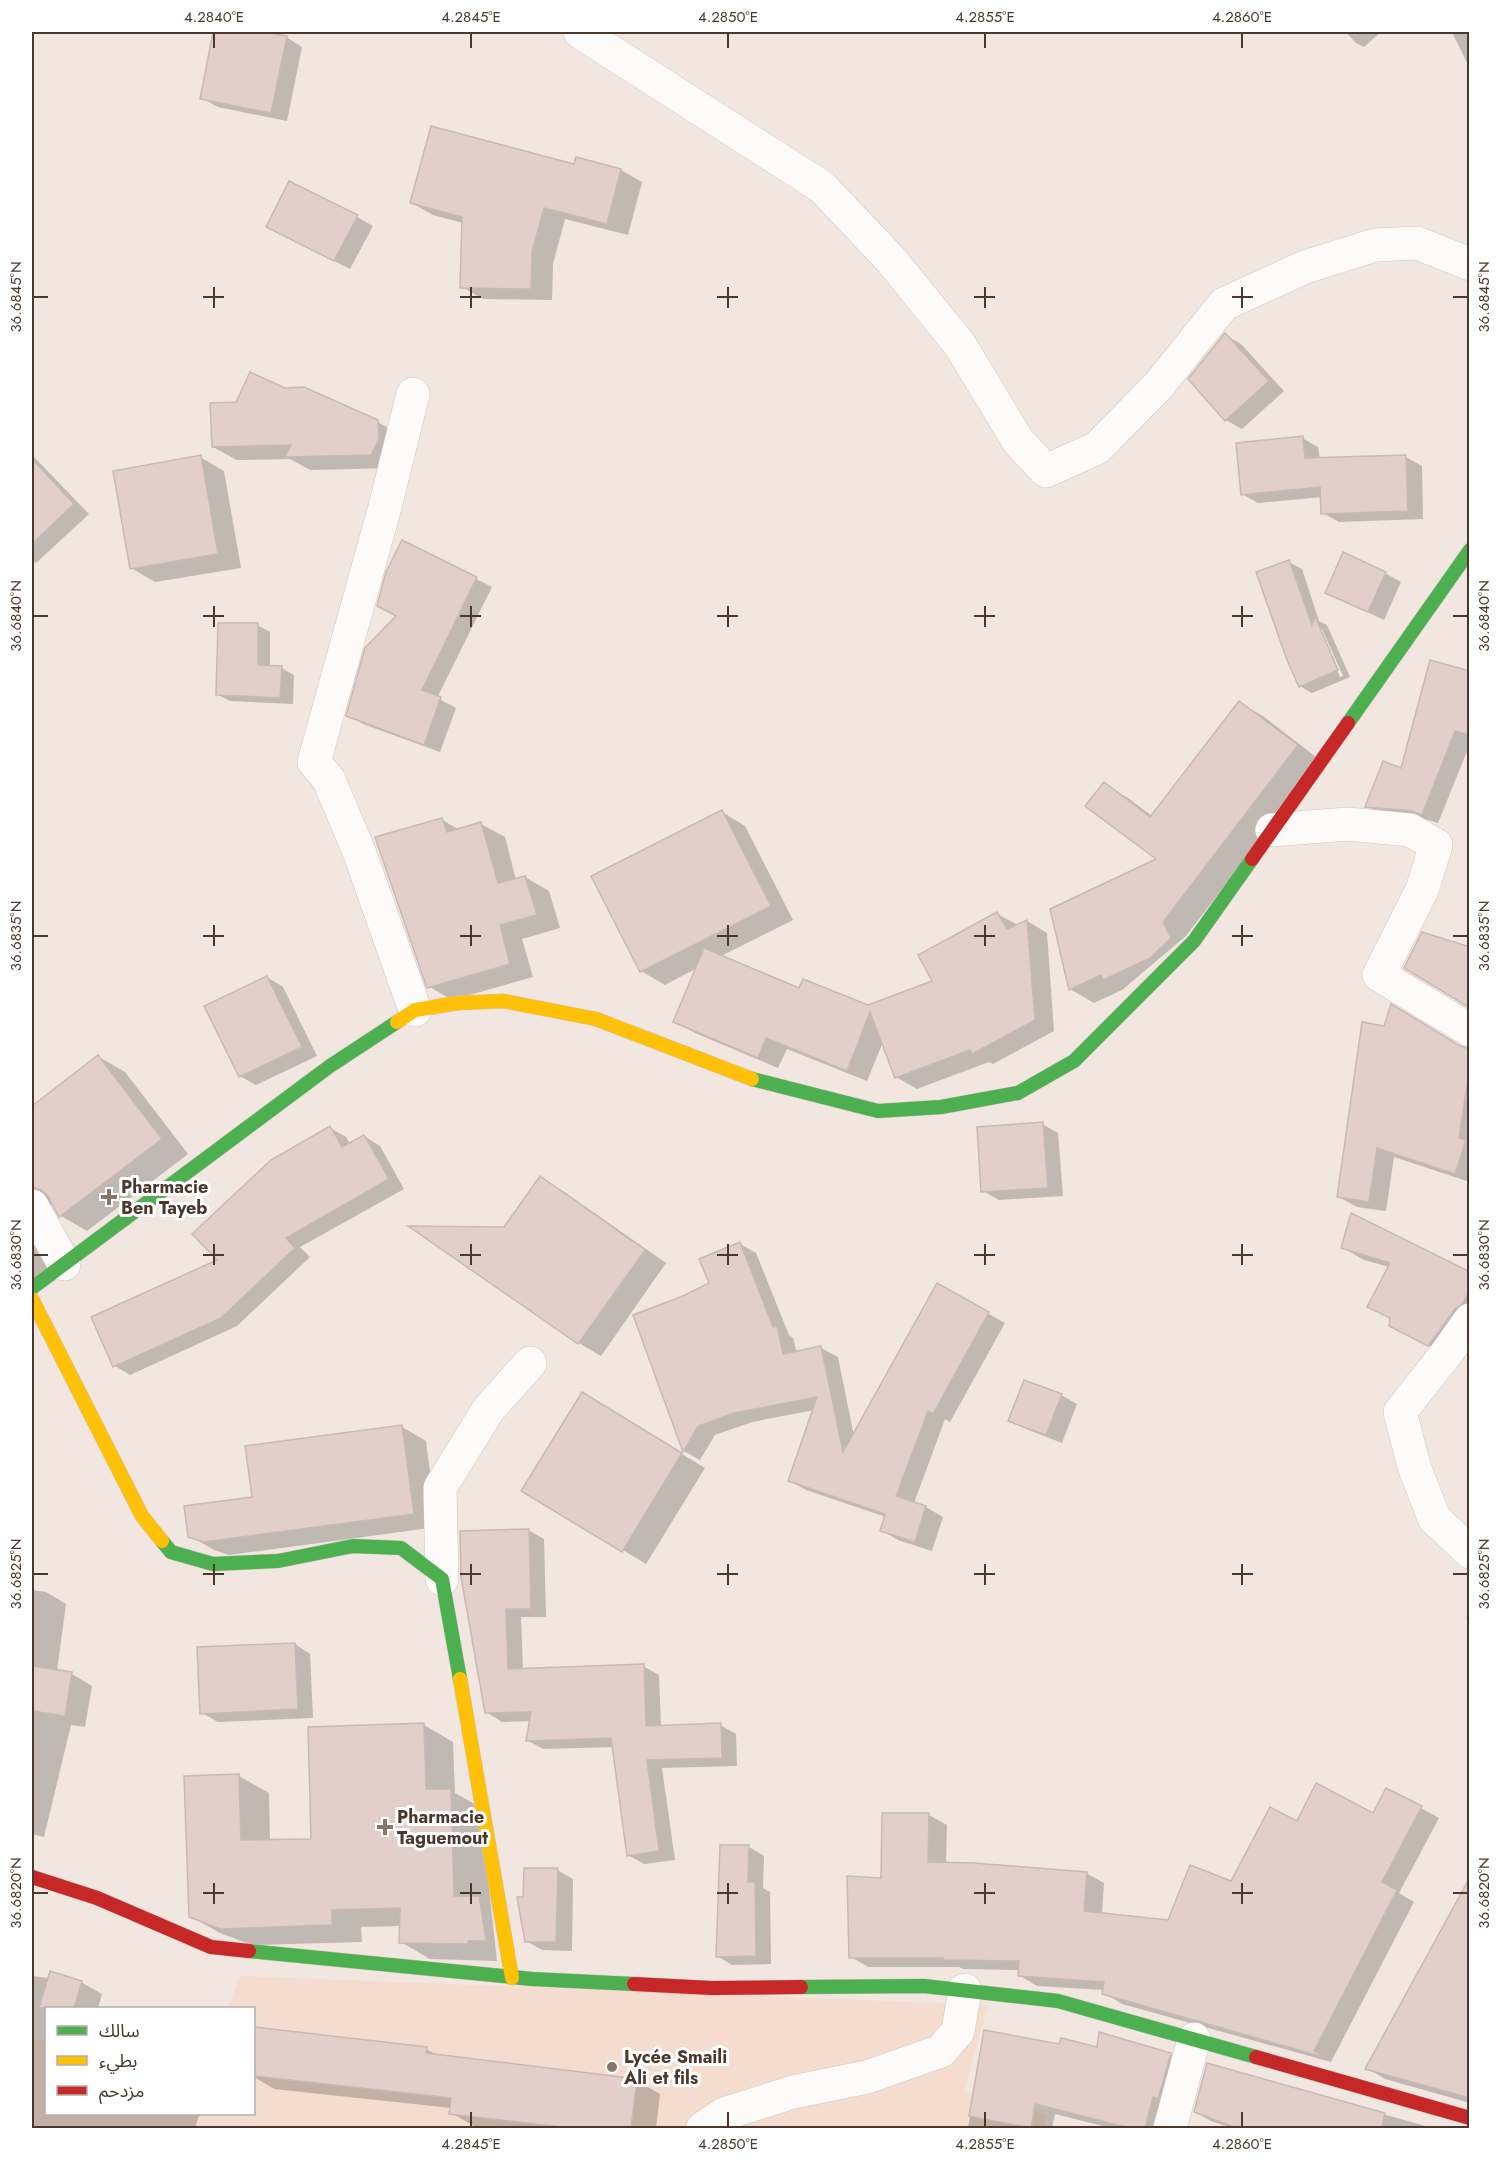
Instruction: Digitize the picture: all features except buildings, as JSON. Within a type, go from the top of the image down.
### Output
[{"type":"street","points":[[580,32],[822,187],[892,261],[960,345],[1018,441],[1046,471],[1096,448],[1159,385],[1224,304],[1305,267],[1375,245],[1417,243],[1470,264]]},
{"type":"street","points":[[413,394],[385,507],[314,762],[329,780],[360,854],[415,1010]]},
{"type":"street","points":[[32,1288],[330,1066],[415,1010],[458,1003],[504,1001],[585,1017],[757,1081],[878,1111],[941,1107],[1018,1093],[1074,1061],[1194,941],[1470,550]]},
{"type":"street","points":[[1272,830],[1348,825],[1410,830],[1436,845],[1422,890],[1379,975],[1470,1030]]},
{"type":"street","points":[[32,1206],[64,1264]]},
{"type":"street","points":[[32,1299],[142,1516],[171,1552],[213,1564],[278,1561],[353,1546],[401,1548],[442,1579]]},
{"type":"street","points":[[1470,1320],[1400,1412],[1414,1466],[1434,1518],[1470,1552]]},
{"type":"street","points":[[512,1978],[442,1579],[440,1488],[488,1410],[530,1363]]},
{"type":"street","points":[[32,1877],[97,1898],[211,1947],[512,1978],[712,1988],[924,1986],[1058,2001],[1470,2118]]},
{"type":"street","points":[[704,2128],[724,2114],[793,2092],[867,2077],[941,2051],[958,2031],[965,1990]]},
{"type":"street","points":[[1170,2128],[1194,2039]]},
{"type":"shaded area","name":"Lycée Smaili Ali et fils","points":[[240,1976],[988,2005],[964,2092],[1046,2115],[1044,2128],[32,2128],[32,2038],[45,2042],[45,2115],[255,2115],[255,2007],[228,2007]]},
{"type":"traffic: fast","points":[[1348,723],[1470,550]]},
{"type":"traffic: fast","points":[[752,1079],[878,1111],[941,1107],[1018,1093],[1074,1061],[1194,941],[1252,859]]},
{"type":"traffic: fast","points":[[32,1288],[330,1066],[397,1022]]},
{"type":"traffic: fast","points":[[162,1541],[171,1552],[213,1564],[278,1561],[353,1546],[401,1548],[442,1579],[460,1679]]},
{"type":"traffic: fast","points":[[249,1951],[532,1979],[634,1984]]},
{"type":"traffic: fast","points":[[801,1987],[924,1986],[1058,2001],[1256,2057]]},
{"type":"traffic: slow","points":[[397,1022],[415,1010],[458,1003],[504,1001],[596,1019],[752,1079]]},
{"type":"traffic: slow","points":[[32,1299],[142,1516],[162,1541]]},
{"type":"traffic: slow","points":[[460,1679],[512,1978]]},
{"type":"traffic: jam","points":[[1252,859],[1348,723]]},
{"type":"traffic: jam","points":[[32,1877],[97,1898],[211,1947],[249,1951]]},
{"type":"traffic: jam","points":[[634,1984],[712,1988],[801,1987]]},
{"type":"traffic: jam","points":[[1256,2057],[1470,2118]]},
{"type":"place","name":"Pharmacie Ben Tayeb","points":[[109,1197]]},
{"type":"place","name":"Pharmacie Taguemout","points":[[385,1827]]},
{"type":"place","name":"Lycée Smaili Ali et fils","points":[[612,2067]]}]
